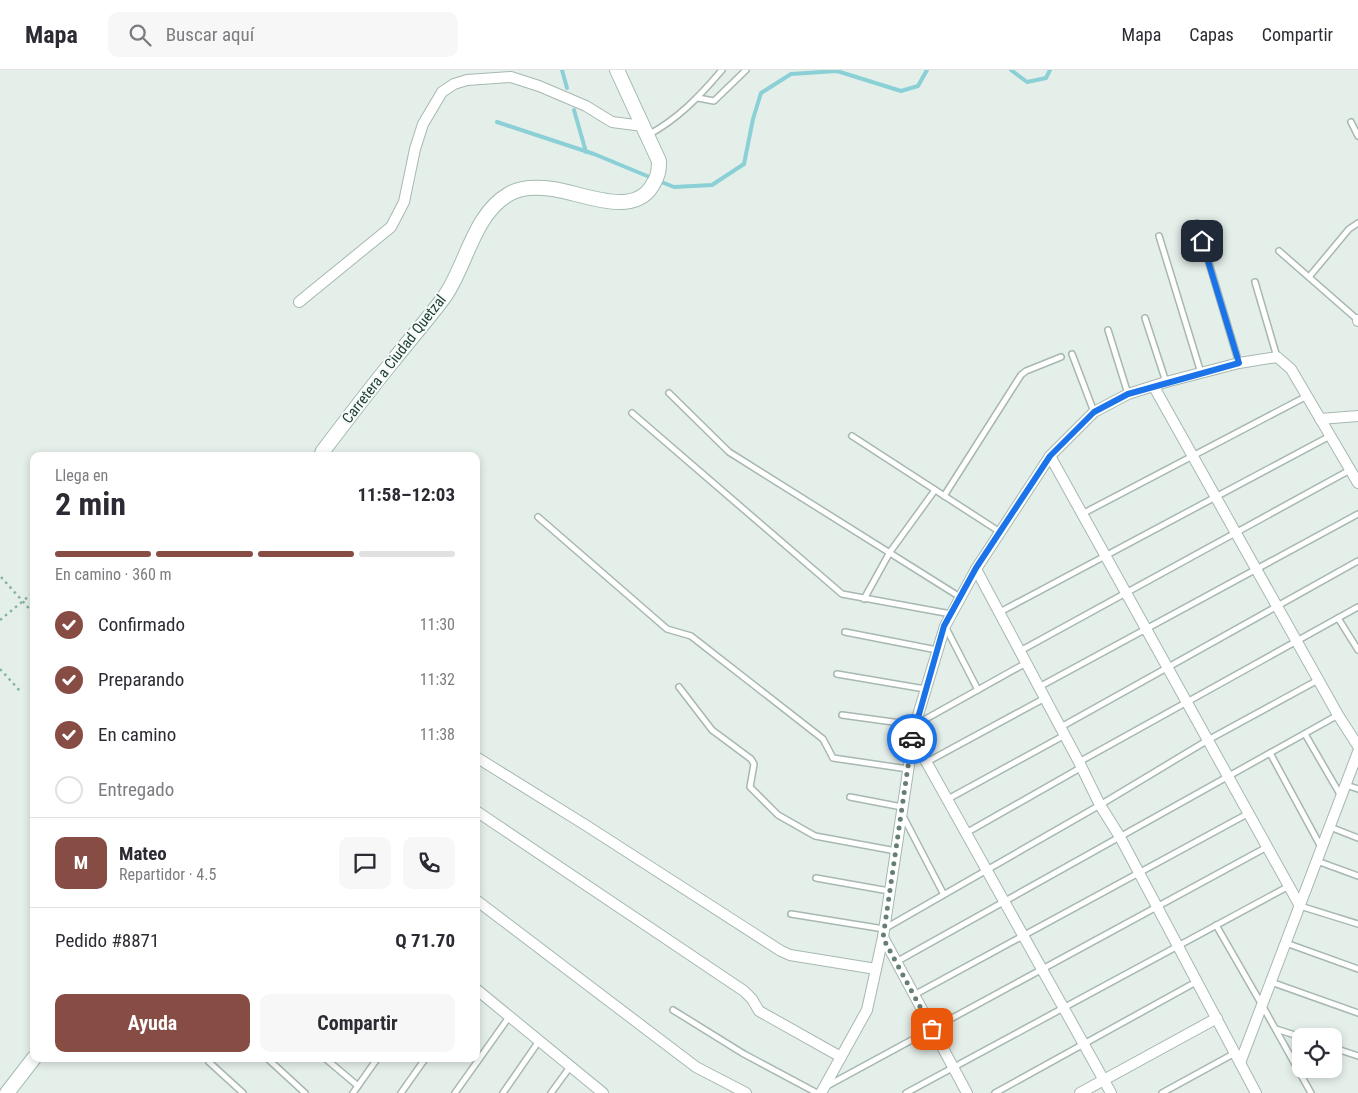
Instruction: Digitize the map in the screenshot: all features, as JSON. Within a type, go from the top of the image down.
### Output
[{"type":"main road","name":"Carretera a Ciudad Quetzal","points":[[323,452],[446,294],[478,229],[492,209],[509,194],[530,187],[554,189],[602,202],[617,202],[632,201],[649,192],[659,175],[659,161],[617,70]]},
{"type":"main road","points":[[7,1093],[31,1062]]},
{"type":"street","points":[[298,302],[391,227],[404,202],[415,148],[423,124],[442,92],[454,84],[466,80],[510,74],[586,106],[612,122],[645,131]]},
{"type":"street","points":[[822,1092],[867,1010],[884,933],[912,738],[944,626],[976,568],[1001,533],[1050,456],[1094,412],[1128,394],[1201,372],[1276,357],[1291,369],[1358,483]]},
{"type":"street","points":[[1154,387],[1318,680],[1358,746]]},
{"type":"street","points":[[1320,419],[1358,416]]},
{"type":"street","points":[[1050,456],[1300,906]]},
{"type":"street","points":[[976,568],[1081,764],[1100,805],[1120,837],[1197,981],[1253,1092]]},
{"type":"street","points":[[912,738],[1111,1093]]},
{"type":"street","points":[[1240,1063],[1358,752]]},
{"type":"street","points":[[480,759],[596,831],[781,951],[876,969]]},
{"type":"street","points":[[480,814],[744,991],[752,999],[759,1011],[841,1057]]},
{"type":"street","points":[[480,903],[696,1066],[746,1093]]},
{"type":"street","points":[[884,933],[896,962],[967,1093]]},
{"type":"street","points":[[480,992],[602,1093]]},
{"type":"street","points":[[1080,1093],[1216,1018]]},
{"type":"lane","points":[[645,131],[670,123],[698,98],[722,70]]},
{"type":"lane","points":[[698,98],[714,101],[746,70]]},
{"type":"lane","points":[[1351,122],[1358,136]]},
{"type":"lane","points":[[1309,277],[1349,229],[1358,223]]},
{"type":"lane","points":[[1197,224],[1239,363]]},
{"type":"lane","points":[[1159,236],[1201,372]]},
{"type":"lane","points":[[1279,251],[1358,320]]},
{"type":"lane","points":[[1255,282],[1276,357]]},
{"type":"lane","points":[[1145,318],[1166,382]]},
{"type":"lane","points":[[1108,330],[1128,394]]},
{"type":"lane","points":[[1072,354],[1094,412]]},
{"type":"lane","points":[[944,496],[1021,375],[1026,371],[1060,357]]},
{"type":"lane","points":[[669,393],[729,452],[960,596]]},
{"type":"lane","points":[[1082,514],[1307,396]]},
{"type":"lane","points":[[632,413],[842,594],[951,614]]},
{"type":"lane","points":[[852,436],[1001,533]]},
{"type":"lane","points":[[1000,612],[1330,436]]},
{"type":"lane","points":[[1020,651],[1350,470]]},
{"type":"lane","points":[[864,599],[890,552],[935,490]]},
{"type":"lane","points":[[1039,687],[1358,514]]},
{"type":"lane","points":[[538,517],[667,629],[691,636],[823,739],[833,758],[908,769]]},
{"type":"lane","points":[[947,800],[1168,667],[1358,561]]},
{"type":"lane","points":[[966,833],[1187,702],[1358,607]]},
{"type":"lane","points":[[1338,618],[1358,650]]},
{"type":"lane","points":[[944,626],[978,690]]},
{"type":"lane","points":[[845,632],[937,650]]},
{"type":"lane","points":[[842,715],[915,725],[1027,663]]},
{"type":"lane","points":[[837,674],[926,690]]},
{"type":"lane","points":[[791,914],[884,933],[944,893],[1100,805],[1208,740],[1318,680]]},
{"type":"lane","points":[[680,688],[712,730],[751,759],[754,764],[750,787],[778,816],[815,836],[896,851]]},
{"type":"lane","points":[[926,762],[1045,698]]},
{"type":"lane","points":[[896,962],[1338,715]]},
{"type":"lane","points":[[1304,734],[1342,797]]},
{"type":"lane","points":[[1270,753],[1321,847]]},
{"type":"lane","points":[[1346,785],[1358,789]]},
{"type":"lane","points":[[850,797],[902,810],[944,893]]},
{"type":"lane","points":[[914,995],[1249,813]]},
{"type":"lane","points":[[1330,827],[1358,838]]},
{"type":"lane","points":[[673,1010],[744,1054],[822,1092],[932,1029],[1267,847]]},
{"type":"lane","points":[[1317,861],[1358,876]]},
{"type":"lane","points":[[816,878],[889,891]]},
{"type":"lane","points":[[906,1093],[1289,886]]},
{"type":"lane","points":[[1300,906],[1358,924]]},
{"type":"lane","points":[[1216,925],[1276,1028],[1311,1093]]},
{"type":"lane","points":[[1286,943],[1358,969]]},
{"type":"lane","points":[[995,1093],[1197,981]]},
{"type":"lane","points":[[1271,982],[1358,1013]]},
{"type":"lane","points":[[480,1058],[509,1017]]},
{"type":"lane","points":[[1276,1028],[1292,1034]]},
{"type":"lane","points":[[502,1093],[539,1041]]},
{"type":"lane","points":[[1342,1051],[1358,1056]]},
{"type":"lane","points":[[1162,1093],[1235,1053]]},
{"type":"lane","points":[[209,1062],[242,1093]]},
{"type":"lane","points":[[271,1062],[305,1093]]},
{"type":"lane","points":[[331,1062],[358,1086]]},
{"type":"lane","points":[[353,1093],[375,1062]]},
{"type":"lane","points":[[401,1093],[423,1062]]},
{"type":"lane","points":[[455,1093],[477,1062]]},
{"type":"lane","points":[[551,1093],[570,1067]]},
{"type":"path","points":[[1,577],[30,610]]},
{"type":"path","points":[[0,620],[30,595]]},
{"type":"path","points":[[0,670],[20,691]]},
{"type":"waterway","points":[[562,70],[567,88]]},
{"type":"waterway","points":[[659,181],[674,187],[712,185],[744,164],[753,119],[761,93],[791,74],[837,71],[901,91],[918,86],[927,70]]},
{"type":"waterway","points":[[1011,70],[1027,82],[1046,78],[1050,70]]},
{"type":"waterway","points":[[574,110],[586,152]]},
{"type":"waterway","points":[[497,122],[594,154],[652,178]]},
{"type":"way so far","points":[[912,739],[883,938],[932,1029]]},
{"type":"route","points":[[912,739],[944,626],[976,568],[1001,533],[1050,456],[1094,412],[1128,394],[1239,363],[1202,241]]}]
